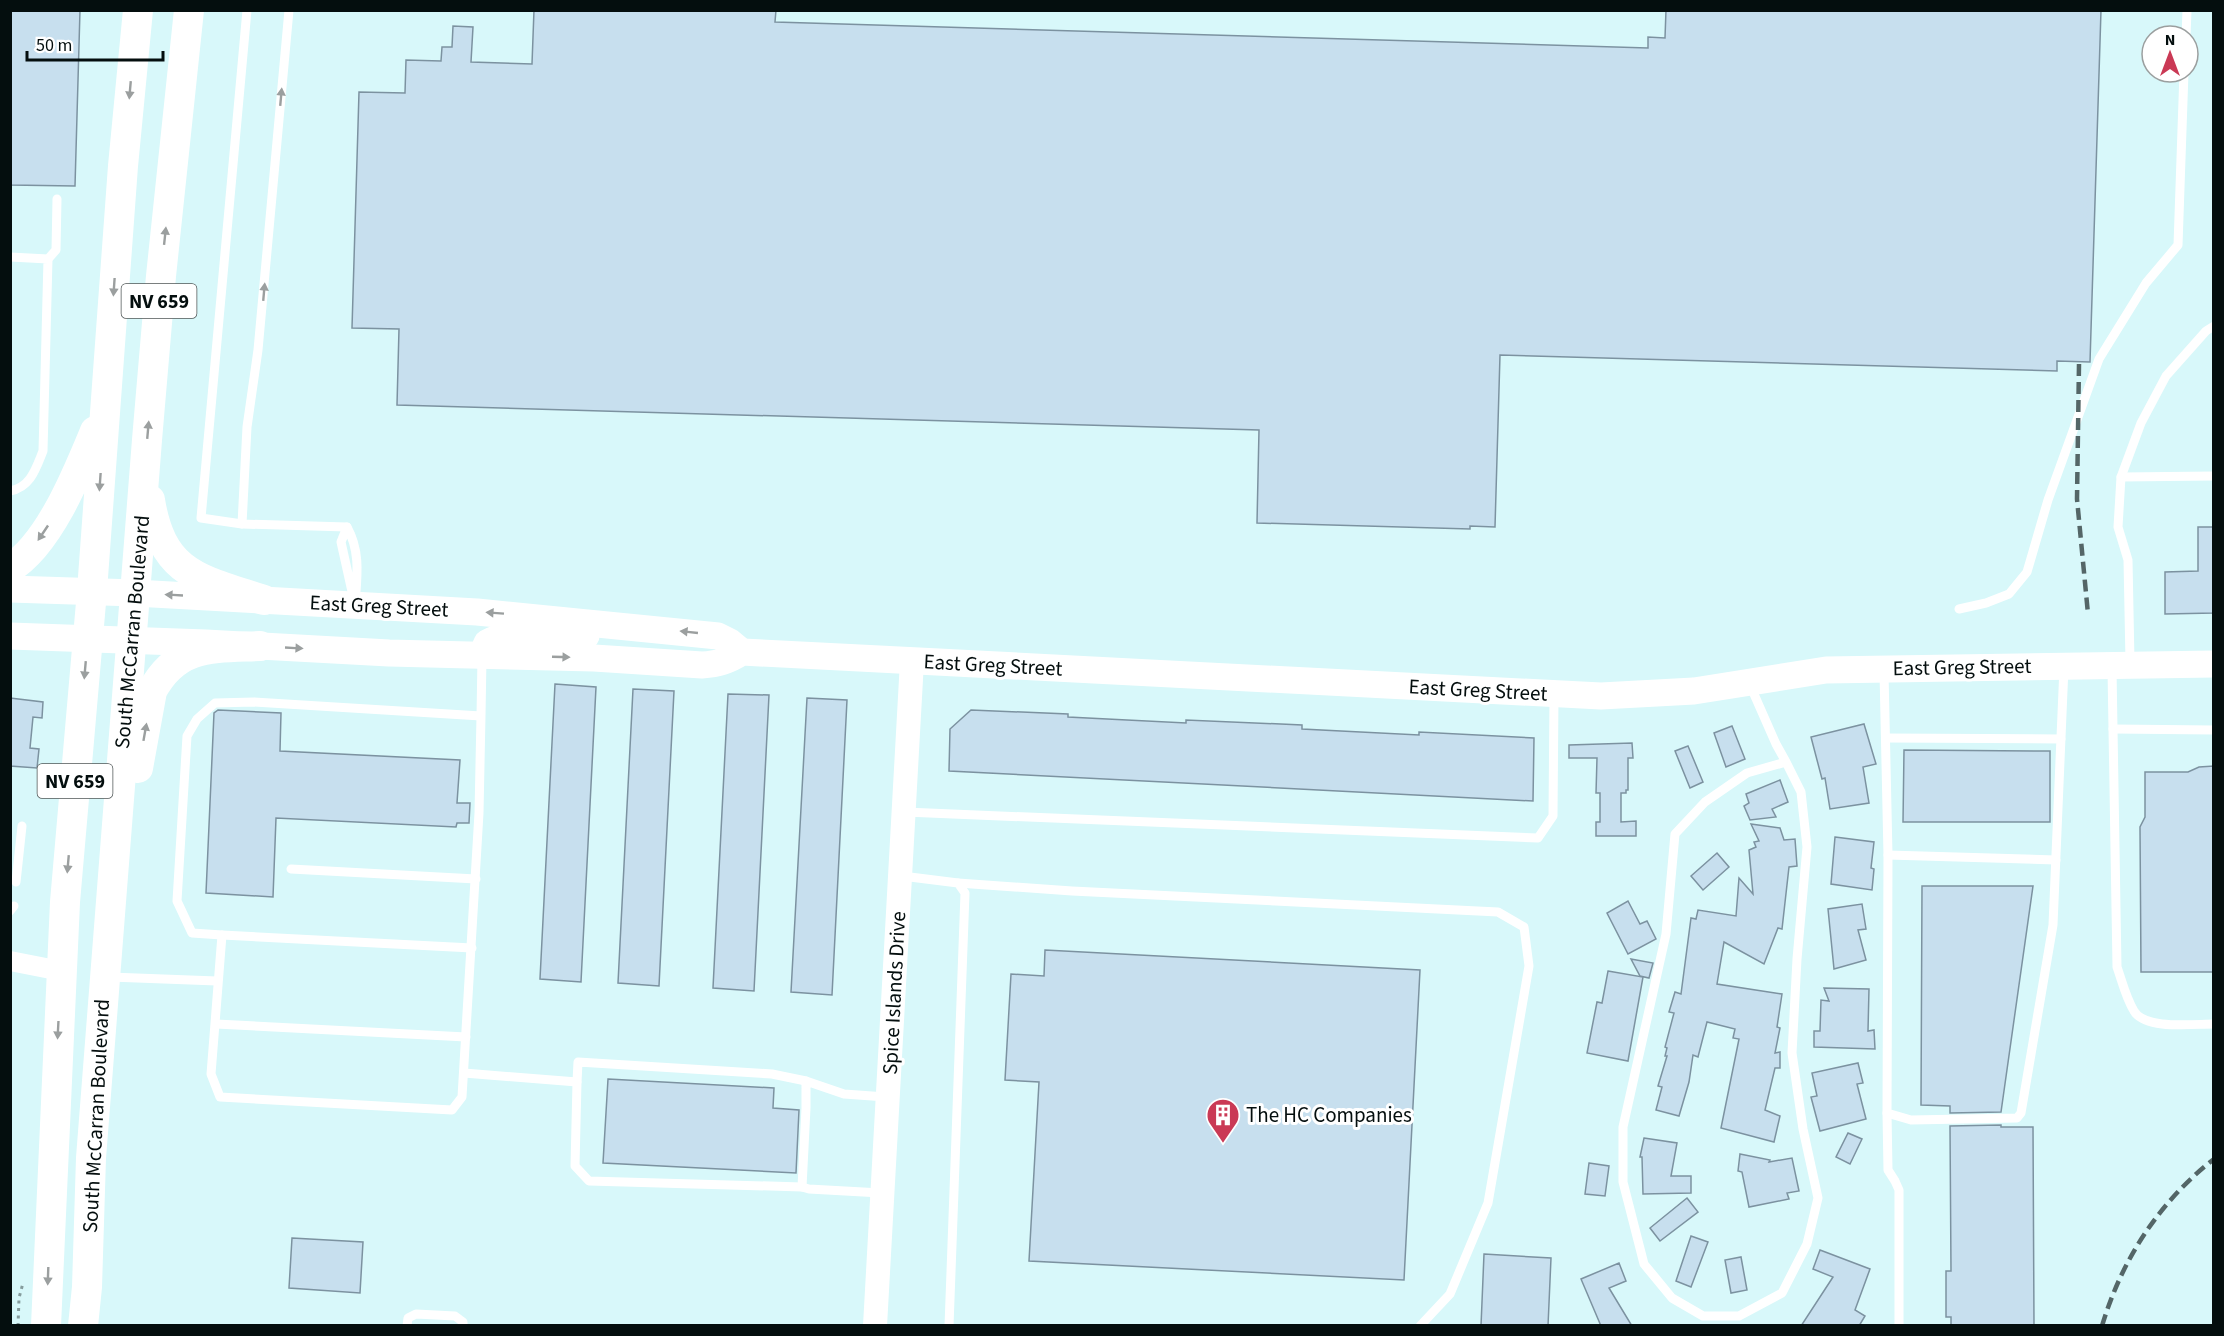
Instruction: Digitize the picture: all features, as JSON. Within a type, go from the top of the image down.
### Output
[{"type":"main road","name":"South McCarran Boulevard","points":[[46,1326],[65,902],[92,591],[123,166],[138,10]]},
{"type":"main road","name":"South McCarran Boulevard","points":[[84,1326],[91,1158],[104,976],[161,276],[189,10]]},
{"type":"main road","points":[[10,568],[24,560],[47,528],[68,492],[106,406]]},
{"type":"main road","points":[[145,466],[153,521],[167,552],[189,572],[209,582],[264,600]]},
{"type":"main road","name":"East Greg Street","points":[[10,589],[135,593],[510,614],[718,636],[730,642],[741,652]]},
{"type":"main road","points":[[482,654],[487,643],[502,637],[577,638],[633,627]]},
{"type":"main road","name":"East Greg Street","points":[[10,636],[702,665],[729,660],[741,652],[1601,696],[1662,694],[1749,683],[1807,672],[1884,668],[2214,664]]},
{"type":"main road","points":[[108,934],[152,692],[171,665],[183,656],[198,651],[260,646]]},
{"type":"street","name":"Spice Islands Drive","points":[[875,1326],[912,661]]},
{"type":"street","points":[[10,961],[61,971]]},
{"type":"lane","points":[[247,10],[201,518],[242,524],[347,527]]},
{"type":"lane","points":[[242,524],[248,427],[258,350],[289,10]]},
{"type":"lane","points":[[1959,609],[1986,603],[2009,594],[2027,572],[2049,500],[2099,359],[2146,283],[2178,245],[2184,84]]},
{"type":"lane","points":[[10,491],[19,489],[33,477],[43,451],[48,259],[56,250],[57,199]]},
{"type":"lane","points":[[10,257],[48,259]]},
{"type":"lane","points":[[2214,326],[2206,331],[2166,376],[2141,423],[2121,477],[2118,527],[2128,560],[2121,664],[2113,729],[2117,968],[2134,1012],[2141,1020],[2153,1023],[2214,1024]]},
{"type":"lane","points":[[2121,477],[2214,476]]},
{"type":"lane","points":[[347,527],[354,540],[358,559],[356,605]]},
{"type":"lane","points":[[347,527],[341,542],[356,605]]},
{"type":"lane","points":[[222,935],[212,1074],[220,1096],[452,1110],[462,1096],[464,1073],[476,879],[482,654]]},
{"type":"lane","points":[[1887,1113],[1911,1120],[2017,1118],[2021,1113],[2053,926],[2064,665]]},
{"type":"lane","points":[[1884,668],[1888,855],[1887,1170],[1899,1190],[1899,1326]]},
{"type":"lane","points":[[1749,683],[1801,792],[1807,847],[1797,959],[1792,1053],[1803,1129],[1818,1198],[1807,1244],[1782,1293],[1739,1316],[1703,1316],[1672,1298],[1644,1264],[1623,1182],[1623,1127],[1666,934],[1675,834],[1705,802],[1747,773],[1786,762]]},
{"type":"lane","points":[[905,812],[1538,838],[1553,816],[1554,694]]},
{"type":"lane","points":[[472,948],[192,933],[177,900],[187,736],[197,719],[215,703],[254,702],[481,716]]},
{"type":"lane","points":[[2113,729],[2214,730]]},
{"type":"lane","points":[[1886,738],[2061,739]]},
{"type":"lane","points":[[16,882],[22,826]]},
{"type":"lane","points":[[1888,855],[2056,860]]},
{"type":"lane","points":[[291,868],[476,879]]},
{"type":"lane","points":[[901,876],[958,883],[1071,891],[1498,912],[1524,927],[1529,966],[1488,1203],[1450,1294],[1420,1326]]},
{"type":"lane","points":[[949,1326],[965,893],[958,883]]},
{"type":"lane","points":[[104,976],[217,981]]},
{"type":"lane","points":[[216,1024],[466,1037]]},
{"type":"lane","points":[[883,1193],[802,1187],[589,1181],[575,1166],[578,1062],[772,1074],[806,1081],[844,1094],[889,1097]]},
{"type":"lane","points":[[464,1073],[577,1082]]},
{"type":"lane","points":[[802,1187],[806,1081]]},
{"type":"lane","points":[[407,1326],[408,1318],[416,1314],[455,1316],[463,1322],[463,1326]]},
{"type":"building","points":[[10,10],[80,10],[75,186],[10,185]]},
{"type":"building","points":[[534,10],[776,10],[775,22],[1648,48],[1648,37],[1665,38],[1666,10],[2101,10],[2090,362],[2057,361],[2057,371],[1500,355],[1495,527],[1470,526],[1470,529],[1257,523],[1259,430],[397,405],[399,329],[352,328],[359,92],[405,93],[406,60],[441,61],[442,47],[452,47],[453,26],[473,27],[471,62],[532,64]]},
{"type":"building","points":[[2198,527],[2214,527],[2214,613],[2165,614],[2165,572],[2198,571]]},
{"type":"building","points":[[555,684],[596,687],[581,982],[540,979]]},
{"type":"building","points":[[633,689],[674,691],[659,986],[618,983]]},
{"type":"building","points":[[728,694],[769,695],[754,991],[713,988]]},
{"type":"building","points":[[10,698],[43,702],[42,718],[33,717],[30,748],[39,749],[37,768],[10,766]]},
{"type":"building","points":[[807,698],[847,700],[832,995],[791,992]]},
{"type":"building","points":[[218,710],[281,713],[280,751],[460,760],[457,803],[470,803],[469,823],[457,823],[456,827],[276,818],[273,897],[206,893],[214,713]]},
{"type":"building","points":[[971,710],[1068,714],[1068,717],[1186,723],[1186,720],[1302,725],[1302,729],[1419,735],[1419,732],[1534,738],[1533,801],[949,771],[950,729]]},
{"type":"building","points":[[1864,724],[1876,764],[1863,767],[1869,803],[1830,809],[1825,778],[1822,779],[1811,737]]},
{"type":"building","points":[[1732,726],[1745,759],[1726,767],[1714,733]]},
{"type":"building","points":[[1632,743],[1633,758],[1628,758],[1628,790],[1626,793],[1621,793],[1621,822],[1636,821],[1636,836],[1596,836],[1596,822],[1600,822],[1600,793],[1596,793],[1597,758],[1569,758],[1569,745]]},
{"type":"building","points":[[1688,746],[1703,782],[1690,788],[1675,751]]},
{"type":"building","points":[[1904,750],[2050,751],[2050,822],[1903,822]]},
{"type":"building","points":[[2214,766],[2214,972],[2141,972],[2140,827],[2145,817],[2145,772],[2188,772],[2199,767]]},
{"type":"building","points":[[1780,780],[1788,802],[1772,809],[1776,817],[1750,820],[1744,806],[1749,803],[1746,794]]},
{"type":"building","points":[[1751,824],[1780,828],[1784,840],[1795,839],[1797,866],[1789,867],[1782,929],[1778,928],[1764,964],[1724,942],[1717,984],[1782,994],[1777,1027],[1780,1028],[1775,1053],[1780,1052],[1780,1068],[1775,1068],[1765,1110],[1780,1116],[1774,1142],[1721,1128],[1739,1039],[1733,1038],[1735,1029],[1707,1022],[1698,1057],[1693,1055],[1689,1082],[1679,1116],[1656,1110],[1662,1087],[1658,1086],[1667,1056],[1665,1056],[1667,1048],[1665,1047],[1674,1013],[1669,1012],[1675,992],[1681,994],[1691,918],[1696,919],[1698,910],[1736,916],[1739,878],[1753,894],[1749,850],[1756,847],[1754,842],[1759,841]]},
{"type":"building","points":[[1835,837],[1874,842],[1871,868],[1874,869],[1872,890],[1831,884]]},
{"type":"building","points":[[1717,853],[1729,867],[1703,890],[1691,876]]},
{"type":"building","points":[[1922,886],[2033,886],[2001,1112],[1950,1113],[1950,1106],[1921,1105]]},
{"type":"building","points":[[1628,901],[1640,924],[1647,921],[1656,939],[1628,954],[1607,913]]},
{"type":"building","points":[[1862,904],[1866,929],[1858,930],[1866,960],[1834,969],[1828,909]]},
{"type":"building","name":"The HC Companies","points":[[1045,950],[1420,970],[1404,1280],[1029,1261],[1039,1082],[1005,1080],[1011,974],[1044,976]]},
{"type":"building","points":[[1631,959],[1653,963],[1649,978],[1640,976]]},
{"type":"building","points":[[1608,971],[1643,977],[1628,1061],[1587,1053],[1597,1002],[1602,1003]]},
{"type":"building","points":[[1824,988],[1869,989],[1868,1031],[1874,1030],[1875,1049],[1814,1047],[1814,1031],[1820,1031],[1821,1000],[1829,1001]]},
{"type":"building","points":[[1858,1063],[1863,1083],[1857,1084],[1866,1119],[1820,1131],[1811,1097],[1817,1096],[1812,1073]]},
{"type":"building","points":[[608,1079],[774,1088],[773,1108],[799,1110],[796,1173],[603,1163]]},
{"type":"building","points":[[2001,1125],[2001,1127],[2033,1127],[2034,1326],[1951,1326],[1951,1317],[1946,1317],[1946,1271],[1951,1271],[1950,1126]]},
{"type":"building","points":[[1848,1133],[1862,1139],[1850,1164],[1836,1157]]},
{"type":"building","points":[[1644,1138],[1677,1143],[1671,1176],[1691,1176],[1691,1193],[1643,1194],[1642,1157],[1640,1157]]},
{"type":"building","points":[[1740,1154],[1770,1160],[1769,1162],[1792,1158],[1799,1191],[1787,1193],[1789,1199],[1749,1207],[1742,1172],[1738,1171]]},
{"type":"building","points":[[1589,1163],[1609,1166],[1605,1196],[1585,1194]]},
{"type":"building","points":[[1687,1198],[1698,1212],[1660,1241],[1650,1228]]},
{"type":"building","points":[[1691,1236],[1708,1242],[1691,1287],[1676,1281]]},
{"type":"building","points":[[292,1238],[363,1242],[360,1293],[289,1288]]},
{"type":"building","points":[[1820,1250],[1870,1269],[1855,1310],[1865,1316],[1859,1326],[1801,1326],[1833,1277],[1813,1269]]},
{"type":"building","points":[[1484,1254],[1551,1258],[1548,1326],[1481,1326]]},
{"type":"building","points":[[1741,1257],[1747,1290],[1731,1293],[1725,1260]]},
{"type":"building","points":[[1619,1263],[1626,1281],[1609,1288],[1632,1326],[1601,1326],[1581,1279]]},
{"type":"railway","points":[[2079,364],[2077,499],[2088,614]]},
{"type":"railway","points":[[2102,1326],[2120,1278],[2145,1234],[2176,1194],[2214,1159]]},
{"type":"place","name":"The HC Companies","points":[[1223,1144]]}]
